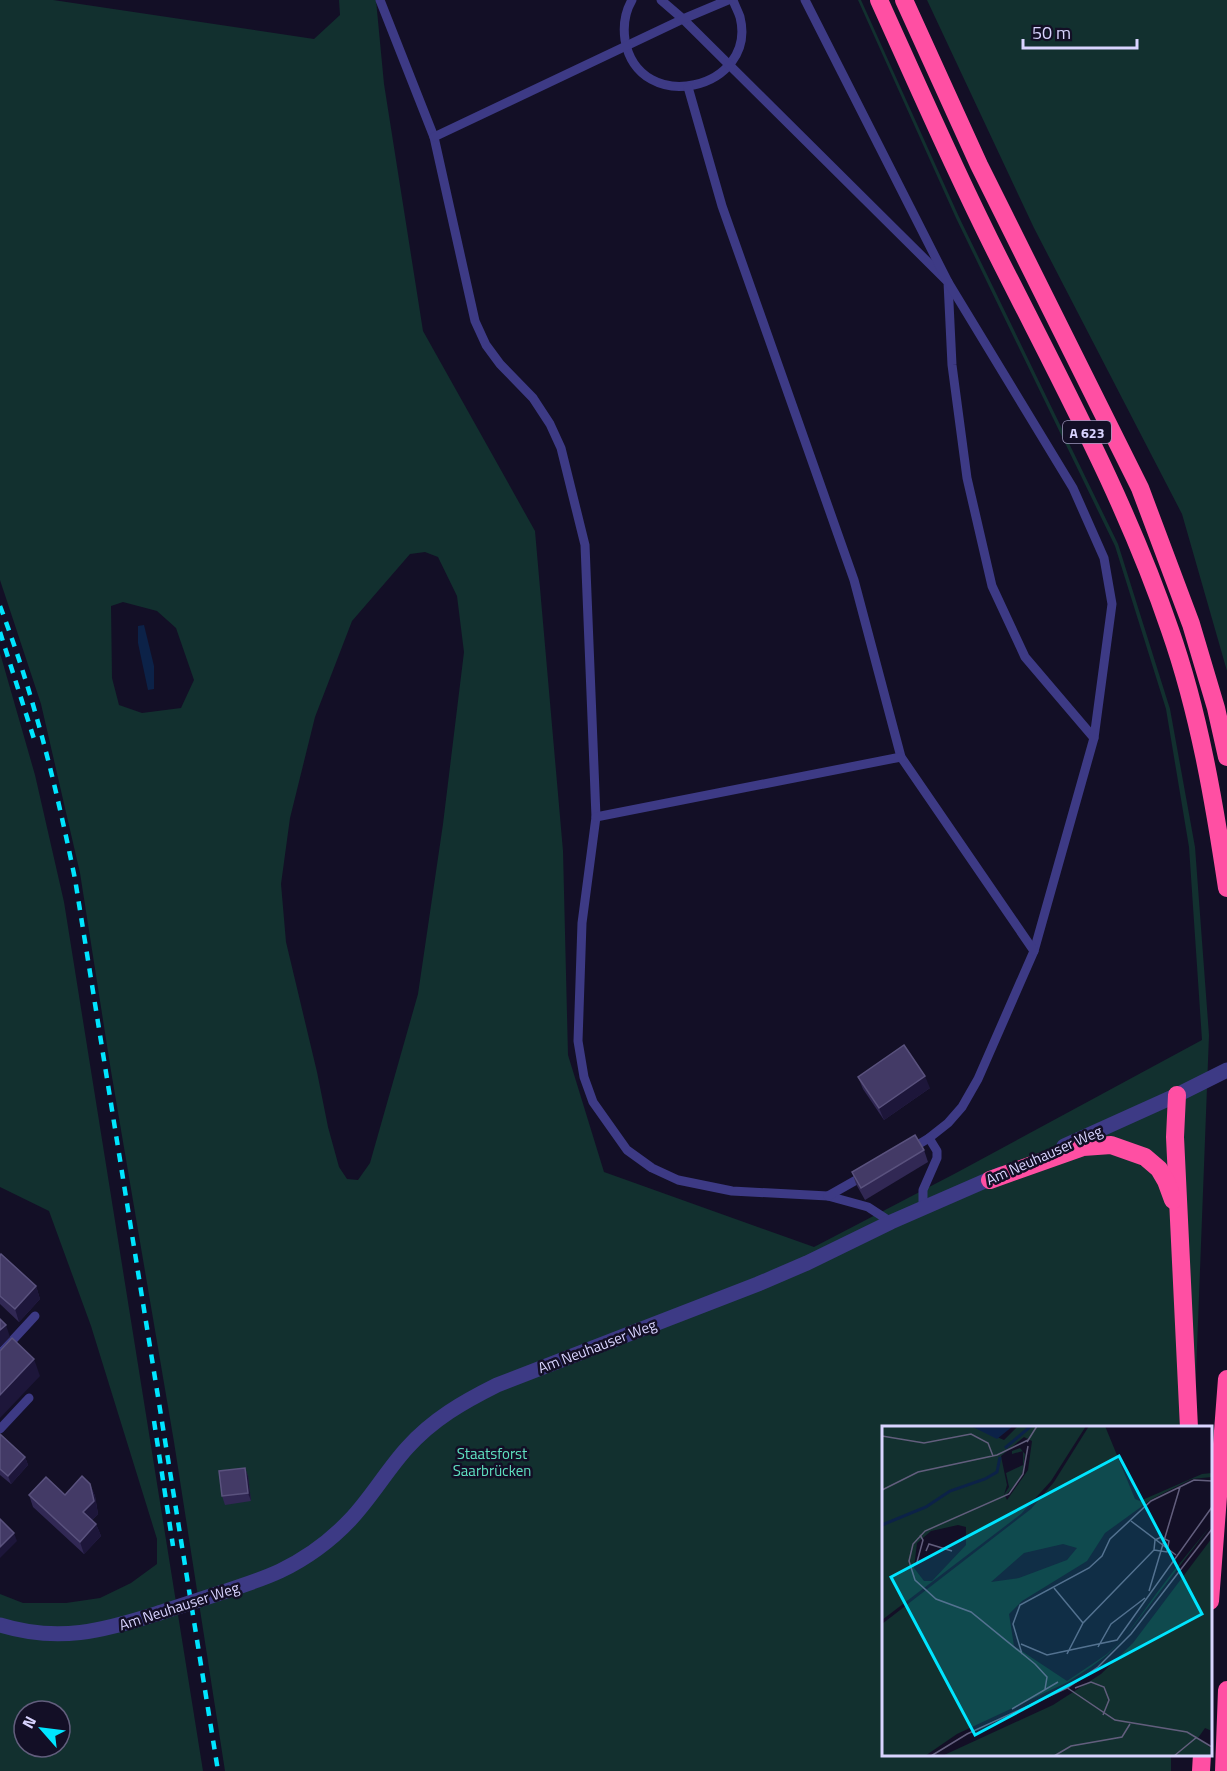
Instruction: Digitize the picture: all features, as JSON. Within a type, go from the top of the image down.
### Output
[{"type":"highway","name":"A 623","points":[[879,0],[959,175],[1119,498],[1150,573],[1172,633],[1194,715],[1215,807],[1227,888]]},
{"type":"highway","name":"A 623","points":[[904,0],[984,176],[1140,488],[1191,624],[1216,708],[1227,756]]},
{"type":"highway","points":[[1177,1095],[1175,1137],[1178,1222],[1189,1426]]},
{"type":"highway","points":[[990,1179],[1083,1147],[1111,1145],[1145,1157],[1159,1169],[1167,1181],[1178,1222]]},
{"type":"highway","points":[[1212,1575],[1227,1379]]},
{"type":"highway","points":[[1224,1771],[1227,1690]]},
{"type":"highway","points":[[1201,1771],[1202,1756]]},
{"type":"street","name":"Am Neuhauser Weg","points":[[0,1625],[29,1633],[58,1635],[94,1632],[159,1613],[280,1572],[305,1557],[351,1520],[407,1448],[442,1415],[466,1400],[497,1385],[807,1263],[891,1222],[1177,1095],[1227,1070]]},
{"type":"lane","points":[[380,0],[434,138],[475,321],[486,345],[533,398],[550,424],[561,448],[585,545],[596,817],[582,923],[578,1041],[584,1077],[593,1102],[627,1150],[652,1168],[678,1180],[732,1191],[828,1196],[868,1207],[891,1222]]},
{"type":"lane","points":[[632,0],[624,23],[627,47],[636,65],[645,74],[666,85],[688,87],[707,82],[728,66],[739,44],[741,31],[740,18],[733,0]]},
{"type":"lane","points":[[661,0],[683,19],[948,282],[952,365],[967,478],[992,586],[1025,657],[1094,738]]},
{"type":"lane","points":[[434,138],[683,19],[728,0]]},
{"type":"lane","points":[[806,0],[948,282],[1073,488],[1104,558],[1112,604],[1094,738],[1034,951],[978,1079],[962,1107],[948,1123],[929,1138],[899,1155]]},
{"type":"lane","points":[[688,87],[722,206],[854,580],[901,757],[1034,951]]},
{"type":"lane","points":[[596,817],[901,757]]},
{"type":"lane","points":[[923,1208],[923,1190],[937,1158],[937,1151],[929,1138]]},
{"type":"lane","points":[[828,1196],[879,1167]]},
{"type":"lane","points":[[0,1354],[35,1316]]},
{"type":"lane","points":[[0,1429],[29,1398]]},
{"type":"green space","name":"Staatsforst Saarbrücken","points":[[0,0],[53,0],[314,39],[340,15],[339,0],[376,0],[384,84],[423,331],[535,531],[563,851],[568,1055],[604,1172],[814,1247],[1202,1040],[1189,847],[1166,709],[1115,546],[956,218],[858,0],[861,0],[959,217],[1118,544],[1170,709],[1195,847],[1209,1035],[1194,1426],[882,1426],[882,1756],[1171,1756],[1171,1771],[225,1771],[174,1442],[80,873],[41,704],[0,580]],"holes":[[[425,552],[438,557],[457,596],[464,652],[443,824],[418,994],[370,1163],[358,1180],[347,1179],[339,1167],[328,1127],[286,942],[281,884],[290,818],[315,717],[352,621],[410,554]],[[123,602],[157,611],[176,628],[194,680],[181,708],[142,713],[119,705],[112,678],[111,606]]]},
{"type":"green space","points":[[927,0],[1227,0],[1227,671],[1182,514],[1034,228]]},
{"type":"green space","points":[[0,653],[35,775],[64,902],[203,1771],[0,1771],[0,1594],[23,1603],[66,1603],[100,1598],[131,1583],[157,1564],[157,1539],[91,1326],[49,1211],[0,1187]]},
{"type":"water","points":[[144,625],[154,666],[154,689],[148,690],[138,643],[138,626]]},
{"type":"building","points":[[904,1045],[925,1076],[879,1108],[858,1077]]},
{"type":"building","points":[[915,1135],[924,1150],[861,1188],[852,1172]]},
{"type":"building","points":[[1,1254],[36,1286],[15,1309],[0,1296]]},
{"type":"building","points":[[0,1319],[6,1325],[0,1330]]},
{"type":"building","points":[[12,1338],[34,1359],[0,1395],[0,1351]]},
{"type":"building","points":[[0,1434],[25,1457],[8,1476],[0,1469]]},
{"type":"building","points":[[245,1468],[248,1493],[222,1496],[219,1471]]},
{"type":"building","points":[[82,1476],[90,1484],[94,1501],[83,1512],[96,1524],[80,1542],[29,1495],[46,1477],[65,1495]]},
{"type":"building","points":[[0,1519],[14,1533],[0,1547]]},
{"type":"railway","points":[[0,606],[43,741],[75,879],[218,1771]]},
{"type":"railway","points":[[0,632],[35,742]]},
{"type":"railway","points":[[154,1421],[173,1546]]}]
